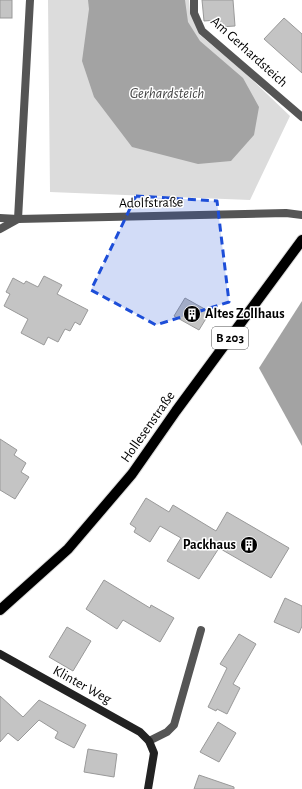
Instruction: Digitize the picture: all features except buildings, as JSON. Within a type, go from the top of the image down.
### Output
[{"type":"main road","name":"B 203","points":[[298,249],[302,240]]},
{"type":"main road","name":"Hollesenstraße","points":[[0,610],[68,549],[132,474],[176,411],[298,249]]},
{"type":"street","points":[[0,229],[18,219],[30,0]]},
{"type":"street","name":"Am Gerhardsteich","points":[[194,0],[194,13],[202,31],[301,115]]},
{"type":"street","name":"Adolfstraße","points":[[0,218],[18,219],[286,213],[302,215]]},
{"type":"street","points":[[148,789],[154,753],[149,742],[167,732],[174,725],[201,630]]},
{"type":"street","name":"Klinter Weg","points":[[0,654],[134,728],[149,742]]},
{"type":"highlighted area","points":[[136,196],[217,201],[229,302],[156,325],[91,290]]},
{"type":"shaded area","points":[[48,0],[189,0],[190,12],[200,35],[243,71],[290,116],[250,200],[50,192]]},
{"type":"water","name":"Gerhardsteich","points":[[88,0],[185,0],[188,22],[200,41],[243,78],[259,107],[254,135],[231,161],[198,164],[132,147],[94,97],[82,61],[89,9]]},
{"type":"water","points":[[302,301],[302,446],[259,368]]},
{"type":"place","name":"Altes Zollhaus","points":[[192,314]]},
{"type":"place","name":"Packhaus","points":[[249,545]]}]
